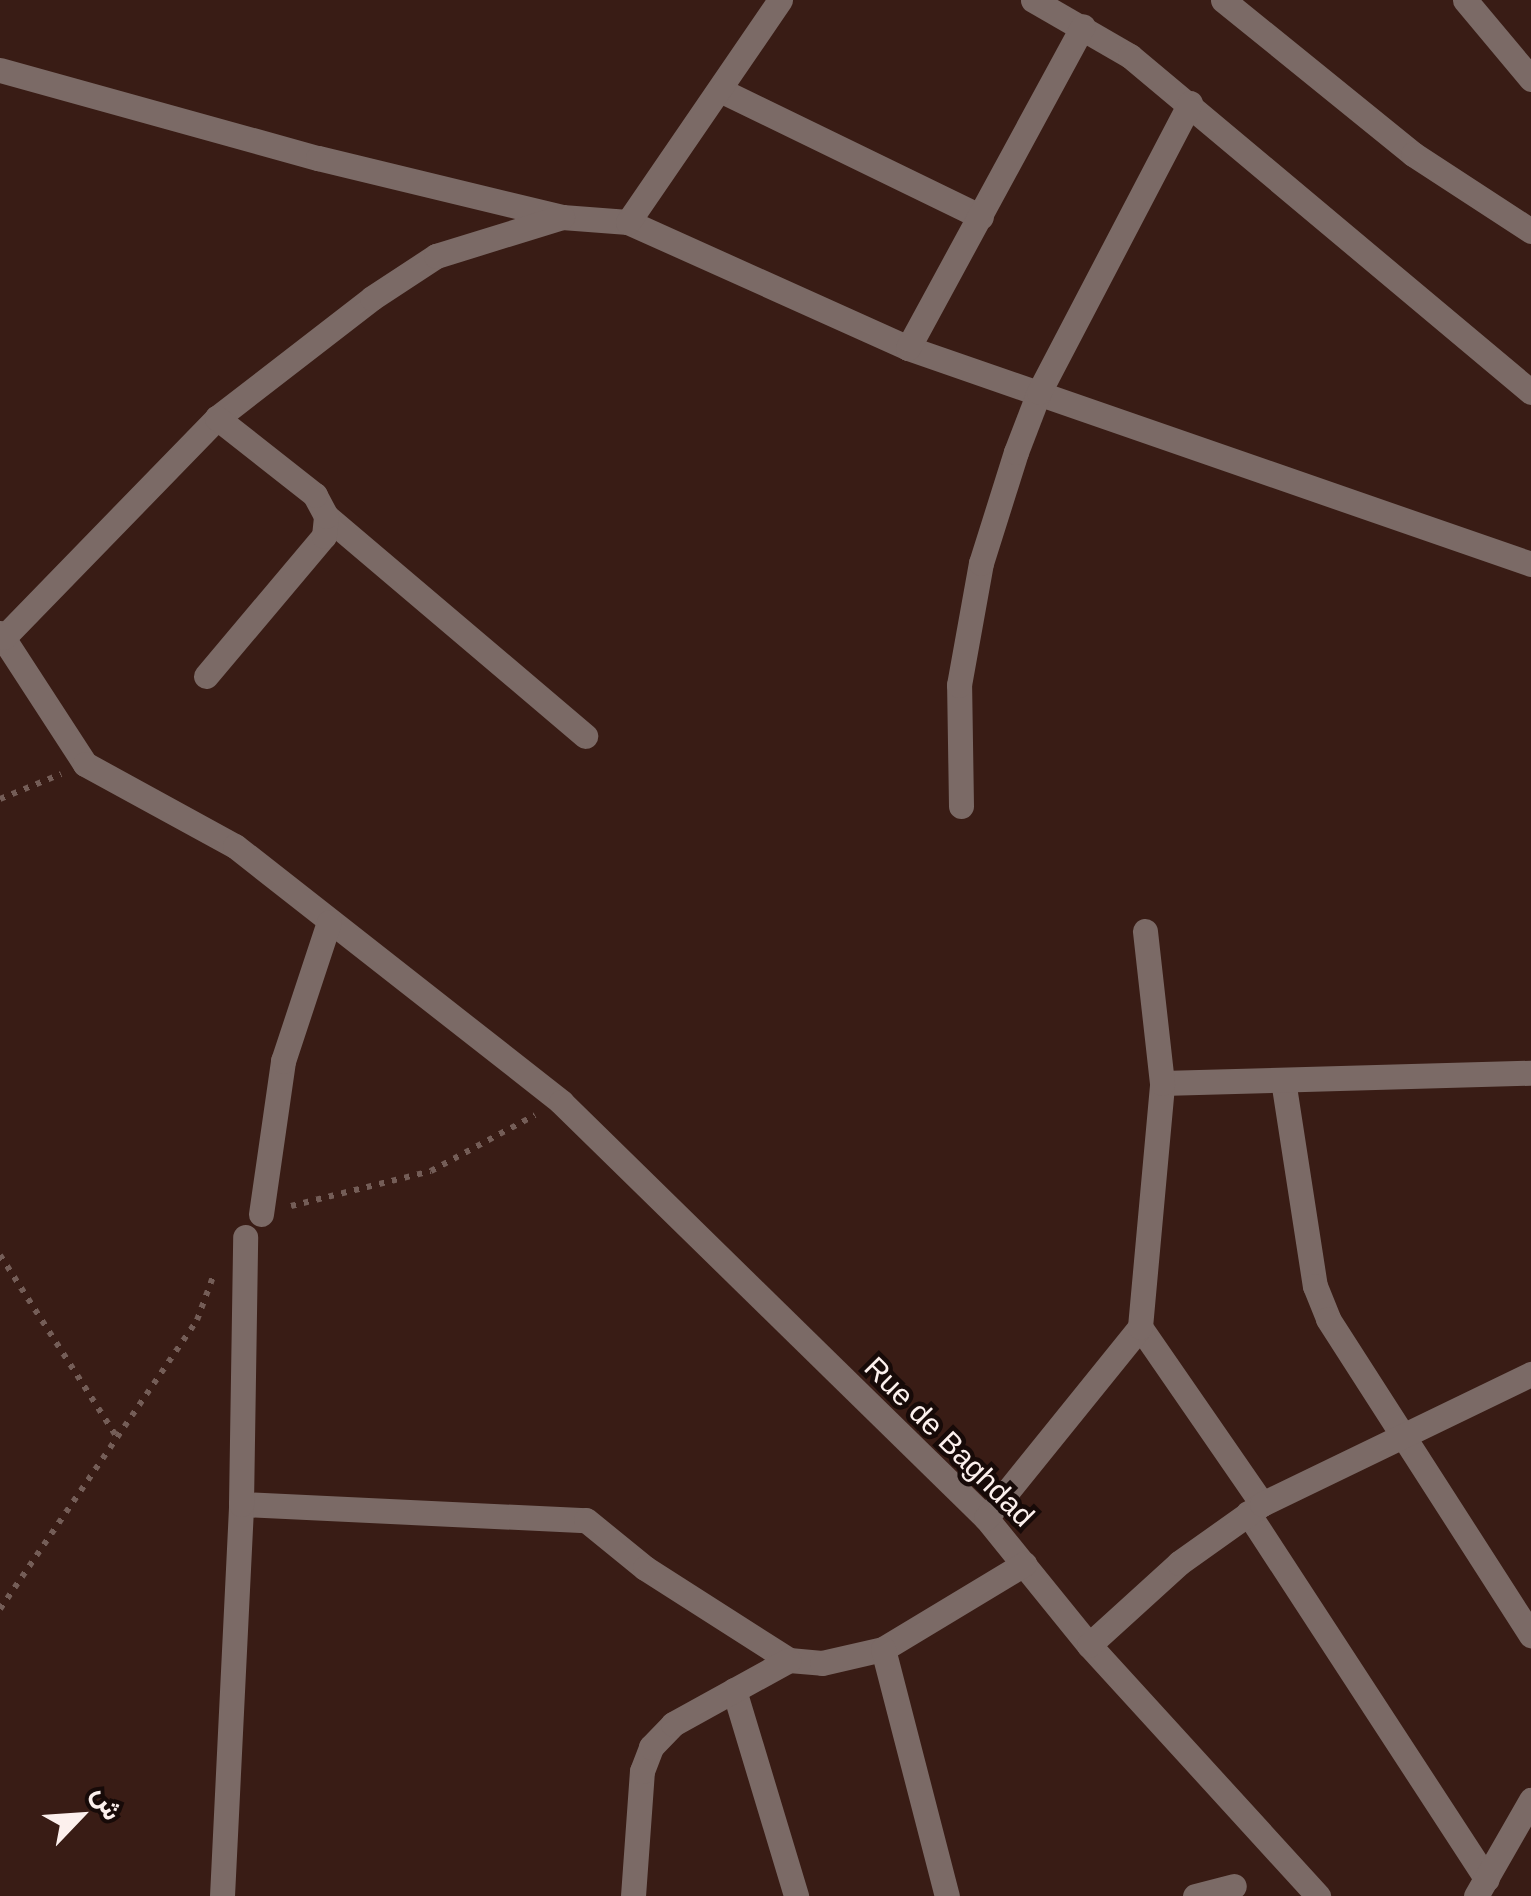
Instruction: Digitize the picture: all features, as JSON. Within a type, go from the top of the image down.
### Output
[{"type":"street","points":[[628,222],[780,0]]},
{"type":"street","points":[[1033,0],[1083,26],[1190,103],[1531,392]]},
{"type":"street","points":[[1223,0],[1413,154],[1531,231]]},
{"type":"street","points":[[1464,0],[1531,79]]},
{"type":"street","points":[[908,348],[1083,26]]},
{"type":"street","points":[[0,70],[562,216],[628,222],[908,348],[1531,564]]},
{"type":"street","points":[[720,90],[982,217]]},
{"type":"street","points":[[961,806],[959,686],[981,563],[1039,392],[1190,103]]},
{"type":"street","points":[[85,764],[2,635],[217,418],[436,256],[562,216]]},
{"type":"street","points":[[217,418],[315,496],[326,516],[585,736]]},
{"type":"street","points":[[206,676],[324,536],[326,516]]},
{"type":"street","points":[[0,666],[28,675]]},
{"type":"street","name":"Rue de Baghdad","points":[[85,764],[235,846],[538,1082],[595,1142],[986,1518],[1089,1645],[1318,1896]]},
{"type":"street","points":[[261,1214],[284,1061],[329,922]]},
{"type":"street","points":[[986,1518],[1140,1327],[1162,1083],[1146,931]]},
{"type":"street","points":[[1162,1083],[1531,1073]]},
{"type":"street","points":[[1283,1080],[1315,1286],[1328,1320],[1531,1635]]},
{"type":"street","points":[[222,1896],[241,1504],[245,1236]]},
{"type":"street","points":[[1140,1327],[1255,1508],[1482,1888]]},
{"type":"street","points":[[1089,1645],[1178,1563],[1255,1508],[1531,1374]]},
{"type":"street","points":[[241,1504],[586,1520],[645,1568],[788,1660],[822,1663],[883,1649],[1024,1564]]},
{"type":"street","points":[[883,1649],[947,1896]]},
{"type":"street","points":[[633,1896],[642,1771],[651,1747],[673,1724],[788,1660]]},
{"type":"street","points":[[734,1690],[796,1896]]},
{"type":"street","points":[[1482,1888],[1531,1800]]},
{"type":"street","points":[[1195,1896],[1234,1886]]},
{"type":"path","points":[[0,798],[85,764]]},
{"type":"path","points":[[0,1255],[117,1437]]}]
